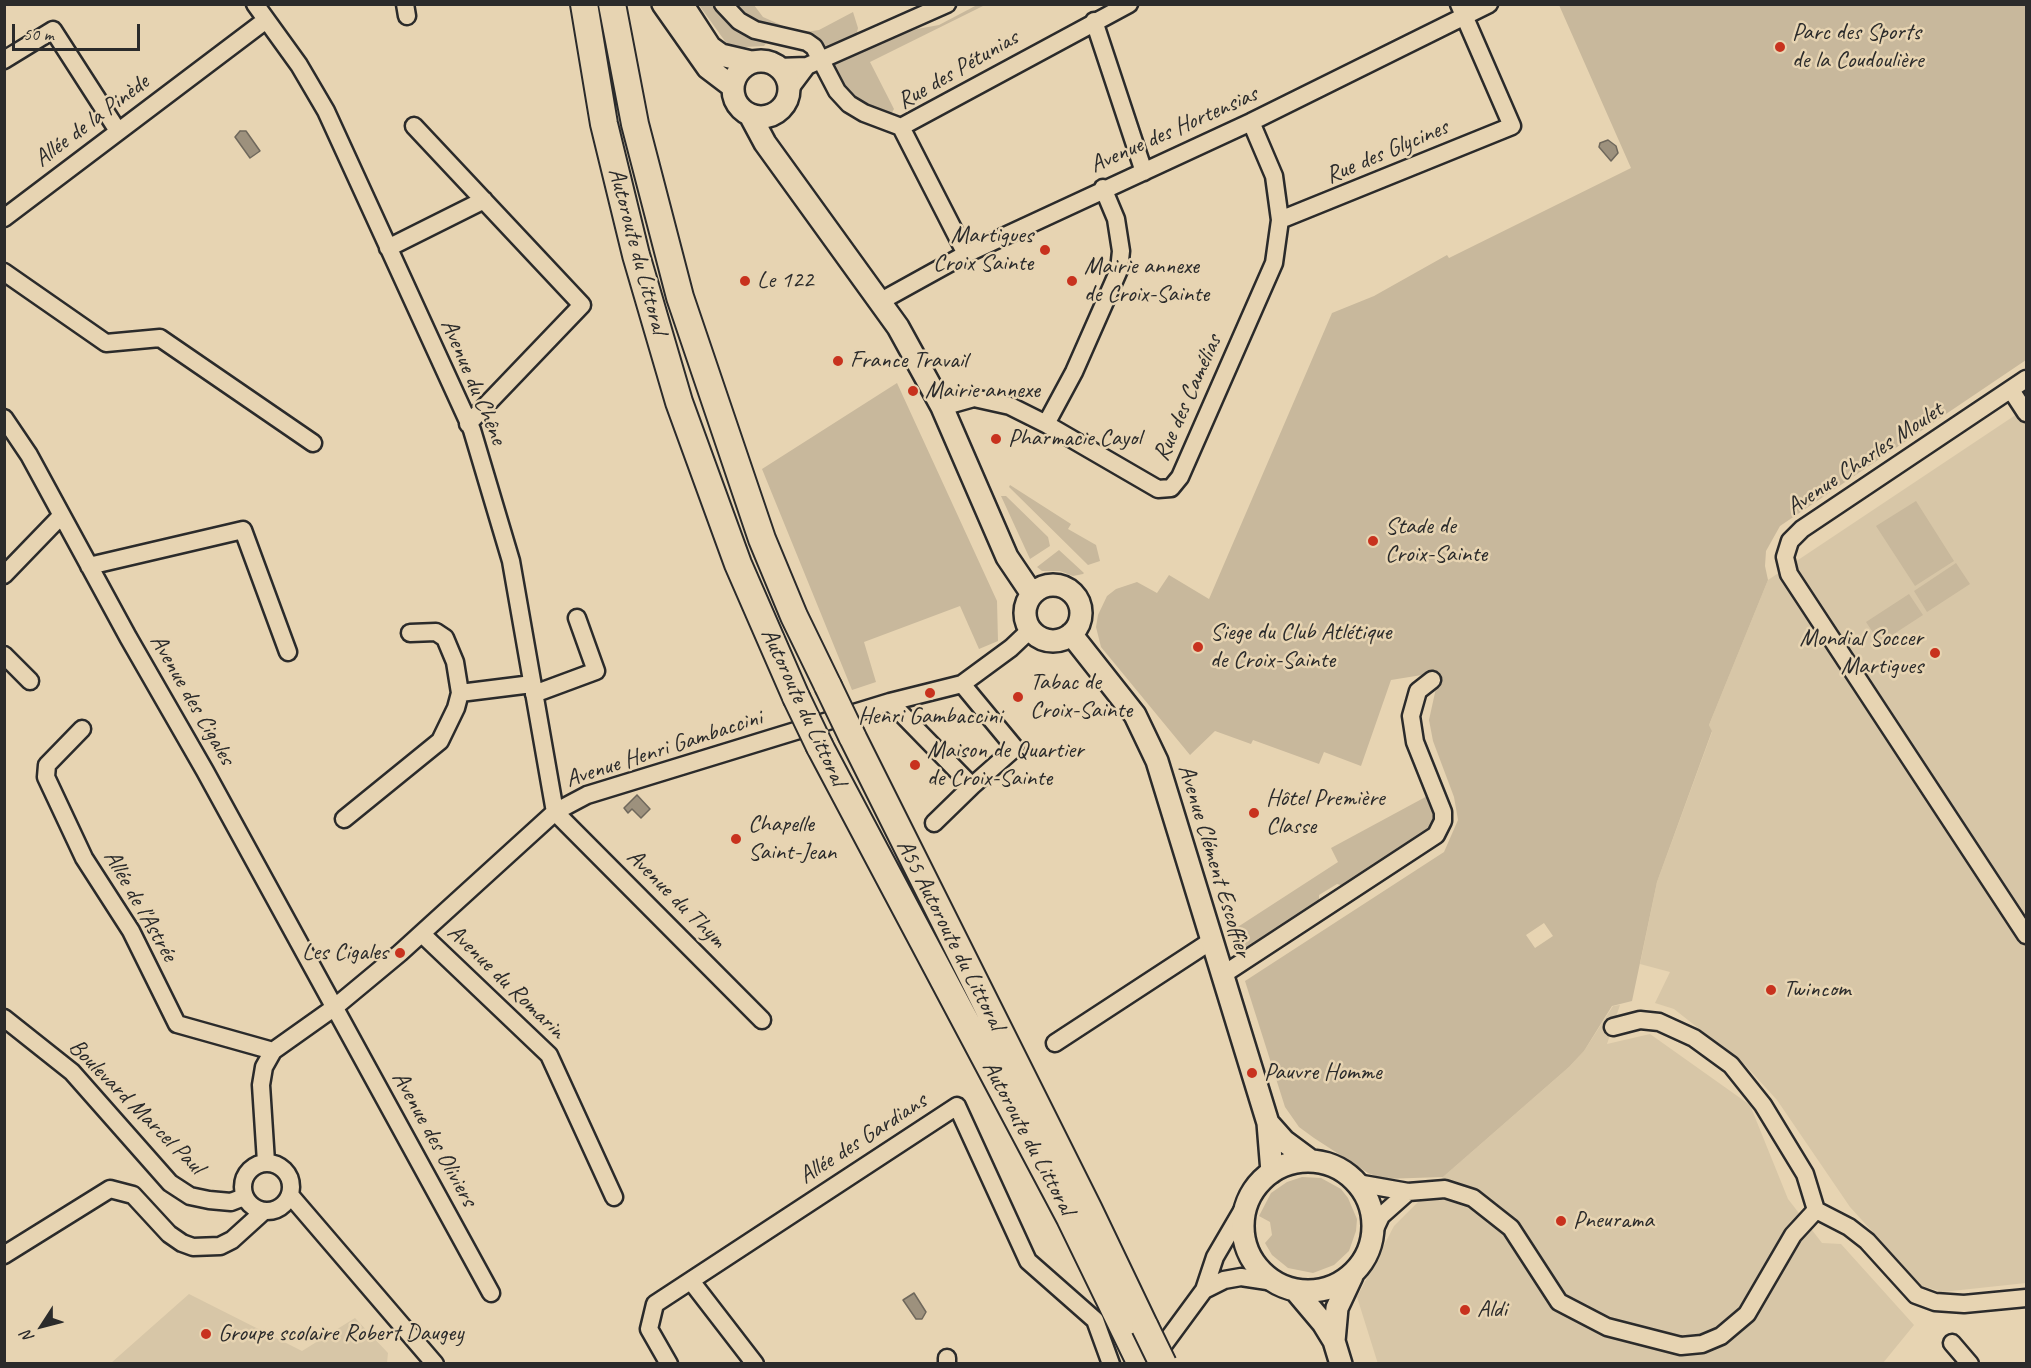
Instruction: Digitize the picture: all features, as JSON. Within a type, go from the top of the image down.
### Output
[{"type":"highway","points":[[573,4],[586,83],[620,189]]},
{"type":"highway","name":"Autoroute du Littoral","points":[[584,4],[604,124],[636,255],[679,402],[738,564],[820,747],[1070,1218],[1137,1334],[1163,1364]]},
{"type":"highway","name":"Autoroute du Littoral","points":[[612,4],[635,124],[686,317],[762,539],[794,616],[852,736]]},
{"type":"highway","name":"A55 Autoroute du Littoral","points":[[852,736],[1089,1210],[1137,1334]]},
{"type":"highway","name":"Autoroute du Littoral","points":[[1137,1334],[1141,1364]]},
{"type":"main road","points":[[663,4],[708,68],[733,87]]},
{"type":"main road","points":[[682,4],[710,47],[721,55],[751,62],[770,62],[784,73],[789,90],[780,110],[776,138],[779,158]]},
{"type":"main road","points":[[751,62],[738,73],[733,87],[736,104],[750,115],[765,143],[779,158],[791,179],[881,301],[942,407],[1007,556],[1032,594]]},
{"type":"main road","points":[[750,115],[766,117],[780,110]]},
{"type":"main road","points":[[1049,585],[1068,589],[1077,598],[1080,620],[1071,634],[1054,641],[1045,640],[1030,630],[1025,612],[1032,594],[1049,585]]},
{"type":"main road","name":"Avenue Clément Escoffier","points":[[1071,634],[1135,715],[1157,761],[1221,976],[1268,1123],[1272,1172]]},
{"type":"main road","name":"Avenue Clément Escoffier","points":[[1268,1123],[1284,1141],[1311,1161]]},
{"type":"main road","points":[[1334,1341],[1337,1308],[1352,1275],[1362,1263],[1373,1233],[1370,1206],[1358,1183],[1345,1172],[1329,1164],[1311,1161],[1296,1162],[1272,1172],[1258,1183],[1246,1204],[1242,1225],[1244,1242],[1255,1265],[1274,1282],[1296,1291],[1312,1292],[1330,1288],[1352,1275]]},
{"type":"main road","points":[[1296,1291],[1315,1311],[1334,1341],[1341,1364]]},
{"type":"street","name":"Avenue du Chêne","points":[[255,4],[299,65],[326,111],[468,424],[511,561],[555,812]]},
{"type":"street","points":[[723,4],[739,21],[755,30],[807,42],[814,47],[814,62],[849,104],[864,113],[901,127]]},
{"type":"street","points":[[778,67],[814,62],[946,4]]},
{"type":"street","name":"Rue des Pétunias","points":[[966,254],[901,127],[1097,13],[1129,4]]},
{"type":"street","name":"Avenue des Hortensias","points":[[881,301],[966,254],[1103,188],[1144,172],[1251,122],[1461,11],[1489,4]]},
{"type":"street","name":"Rue des Glycines","points":[[1280,220],[1512,126],[1461,11]]},
{"type":"street","points":[[1097,13],[1144,172]]},
{"type":"street","name":"Allée de la Pinède","points":[[4,218],[266,20]]},
{"type":"street","points":[[4,60],[53,30],[118,131]]},
{"type":"street","points":[[789,90],[814,62]]},
{"type":"street","name":"Rue des Camélias","points":[[1046,424],[1158,489],[1171,488],[1180,477],[1274,263],[1280,220],[1274,176],[1251,122]]},
{"type":"street","points":[[414,126],[582,305],[468,424]]},
{"type":"street","points":[[942,407],[974,398],[1010,406],[1046,424],[1074,372],[1119,270],[1121,250],[1116,219],[1103,188]]},
{"type":"street","points":[[388,248],[484,200]]},
{"type":"street","points":[[4,272],[106,343],[160,338],[313,443]]},
{"type":"street","name":"Avenue Charles Moulet","points":[[2026,379],[1802,529],[1790,541],[1785,557],[1790,574],[2026,935]]},
{"type":"street","points":[[2011,390],[2026,413]]},
{"type":"street","name":"Avenue des Cigales","points":[[4,418],[29,455],[335,1007]]},
{"type":"street","points":[[4,574],[61,516]]},
{"type":"street","points":[[89,566],[243,530],[288,652]]},
{"type":"street","points":[[460,693],[533,689],[596,671],[577,618]]},
{"type":"street","name":"Avenue Henri Gambaccini","points":[[273,1051],[335,1007],[422,934],[555,812],[587,795],[890,702],[962,684],[1011,648],[1030,630]]},
{"type":"street","points":[[344,819],[440,741],[460,693],[455,662],[445,638],[436,632],[410,633]]},
{"type":"street","points":[[4,655],[30,681]]},
{"type":"street","points":[[1221,976],[1436,836],[1443,812],[1415,742],[1411,716],[1418,691],[1432,680]]},
{"type":"street","points":[[934,823],[1015,748],[962,684]]},
{"type":"street","points":[[890,702],[972,786]]},
{"type":"street","name":"Allée de l'Astrée","points":[[82,729],[47,765],[46,777],[84,858],[131,931],[177,1024],[273,1051]]},
{"type":"street","name":"Avenue du Thym","points":[[555,812],[762,1020]]},
{"type":"street","name":"Avenue du Romarin","points":[[422,934],[549,1055],[614,1197]]},
{"type":"street","points":[[1055,1043],[1211,941]]},
{"type":"street","name":"Avenue des Oliviers","points":[[335,1007],[491,1293]]},
{"type":"street","name":"Boulevard Marcel Paul","points":[[4,1018],[72,1072],[170,1183],[190,1196],[209,1200],[231,1202],[244,1197]]},
{"type":"street","points":[[1613,1027],[1640,1020],[1659,1022],[1694,1038],[1731,1065],[1763,1105],[1805,1174],[1815,1210],[1849,1227],[1921,1297],[1935,1302],[1964,1304],[2026,1298]]},
{"type":"street","points":[[266,1162],[261,1085],[264,1067],[273,1051]]},
{"type":"street","name":"Allée des Gardians","points":[[669,1364],[649,1329],[655,1304],[957,1106],[1028,1261],[1095,1320],[1111,1364]]},
{"type":"street","points":[[266,1162],[285,1171],[291,1186],[290,1195],[284,1204],[275,1210],[264,1211],[256,1209],[244,1197],[243,1182],[245,1175],[256,1165],[266,1162]]},
{"type":"street","points":[[1358,1183],[1408,1192],[1445,1189],[1473,1198],[1511,1228],[1559,1302],[1607,1327],[1681,1346],[1702,1344],[1721,1336],[1747,1314],[1793,1235],[1815,1210]]},
{"type":"street","points":[[4,1255],[110,1189],[133,1195],[169,1234],[182,1243],[194,1247],[213,1247],[232,1240],[264,1211]]},
{"type":"street","points":[[1373,1233],[1381,1216],[1408,1192]]},
{"type":"street","points":[[290,1195],[435,1364]]},
{"type":"street","points":[[1150,1364],[1204,1290],[1215,1257],[1246,1204]]},
{"type":"street","points":[[1204,1290],[1224,1280],[1241,1277],[1274,1282]]},
{"type":"street","points":[[691,1281],[755,1364]]},
{"type":"street","points":[[1952,1343],[1970,1364]]},
{"type":"shaded area","points":[[699,5],[715,5],[751,35],[767,42],[764,46],[745,47],[727,44]]},
{"type":"shaded area","points":[[730,5],[754,5],[763,17],[799,33],[819,30],[853,12],[858,28],[856,36],[828,53],[754,22]]},
{"type":"shaded area","points":[[977,5],[985,5],[870,62],[894,109],[890,116],[867,107],[846,93],[833,66],[836,62],[859,50],[917,29],[939,25]]},
{"type":"shaded area","points":[[1559,5],[2026,5],[2026,360],[1780,526],[1766,551],[1765,566],[1768,580],[1709,725],[1712,731],[1657,882],[1632,1001],[1612,1006],[1584,1051],[1569,1067],[1443,1177],[1383,1179],[1368,1173],[1299,1127],[1285,1107],[1245,981],[1444,852],[1458,820],[1454,797],[1433,741],[1429,720],[1436,688],[1428,674],[1391,680],[1361,766],[1324,752],[1319,764],[1253,740],[1251,744],[1215,731],[1190,755],[1101,647],[1096,627],[1098,615],[1107,596],[1116,589],[1137,582],[1157,593],[1169,575],[1209,599],[1332,313],[1374,296],[1447,255],[1449,258],[1631,168]],"holes":[[[1544,923],[1553,936],[1535,948],[1526,935]]]},
{"type":"shaded area","points":[[240,131],[246,131],[260,151],[250,158],[235,137]]},
{"type":"shaded area","points":[[1608,140],[1616,146],[1618,153],[1611,161],[1599,147],[1600,143]]},
{"type":"shaded area","points":[[897,383],[997,601],[998,641],[979,649],[960,606],[864,642],[876,682],[852,690],[762,469]]},
{"type":"shaded area","points":[[2026,408],[2026,1283],[1942,1292],[1922,1286],[1850,1207],[1777,1100],[1745,1065],[1674,1009],[1655,1003],[1670,972],[1640,964],[1657,882],[1712,732],[1709,725],[1768,580]]},
{"type":"shaded area","points":[[1010,485],[1071,524],[1068,529],[1096,545],[1100,561],[1088,565],[1009,487]]},
{"type":"shaded area","points":[[1001,496],[1006,496],[1048,537],[1050,546],[1030,559]]},
{"type":"shaded area","points":[[1916,501],[1954,561],[1915,586],[1876,526]]},
{"type":"shaded area","points":[[1059,550],[1084,573],[1073,576],[1060,571],[1042,571],[1037,567]]},
{"type":"shaded area","points":[[1956,563],[1970,584],[1927,612],[1914,591]]},
{"type":"shaded area","points":[[1909,594],[1923,615],[1880,643],[1866,622]]},
{"type":"shaded area","points":[[1431,794],[1435,817],[1424,835],[1348,887],[1337,884],[1319,895],[1319,904],[1244,954],[1237,950],[1230,932],[1338,862],[1331,848]]},
{"type":"shaded area","points":[[637,795],[650,809],[641,818],[632,809],[628,813],[624,808]]},
{"type":"shaded area","points":[[1620,1005],[1607,1044],[1650,1034],[1750,1105],[1788,1199],[1822,1243],[1841,1244],[1914,1325],[1883,1363],[1378,1364],[1357,1297],[1394,1226],[1443,1177],[1569,1067],[1584,1051],[1613,1006]]},
{"type":"shaded area","points":[[1302,1177],[1321,1178],[1341,1189],[1348,1198],[1357,1219],[1356,1231],[1349,1251],[1334,1265],[1313,1273],[1288,1268],[1272,1255],[1265,1243],[1272,1235],[1270,1222],[1259,1216],[1271,1193],[1287,1182]]},
{"type":"shaded area","points":[[914,1293],[926,1312],[922,1319],[916,1319],[903,1300]]},
{"type":"shaded area","name":"Groupe scolaire Robert Daugey","points":[[189,1294],[302,1351],[355,1318],[388,1353],[387,1363],[111,1363]]},
{"type":"place","name":"Parc des Sports de la Coudoulière","points":[[1780,47]]},
{"type":"place","name":"Martigues Croix Sainte","points":[[1045,250]]},
{"type":"place","name":"Le 122","points":[[745,281]]},
{"type":"place","name":"Mairie annexe de Croix-Sainte","points":[[1072,281]]},
{"type":"place","name":"France Travail","points":[[838,361]]},
{"type":"place","name":"Mairie annexe","points":[[913,391]]},
{"type":"place","name":"Pharmacie Cayol","points":[[996,439]]},
{"type":"place","name":"Stade de Croix-Sainte","points":[[1373,541]]},
{"type":"place","name":"Siege du Club Atlétique de Croix-Sainte","points":[[1198,647]]},
{"type":"place","name":"Mondial Soccer Martigues","points":[[1935,653]]},
{"type":"place","name":"Henri Gambaccini","points":[[930,693]]},
{"type":"place","name":"Tabac de Croix-Sainte","points":[[1018,697]]},
{"type":"place","name":"Maison de Quartier de Croix-Sainte","points":[[915,765]]},
{"type":"place","name":"Hôtel Première Classe","points":[[1254,813]]},
{"type":"place","name":"Chapelle Saint-Jean","points":[[736,839]]},
{"type":"place","name":"Les Cigales","points":[[400,953]]},
{"type":"place","name":"Twincom","points":[[1771,990]]},
{"type":"place","name":"Pauvre Homme","points":[[1252,1073]]},
{"type":"place","name":"Pneurama","points":[[1561,1221]]},
{"type":"place","name":"Aldi","points":[[1465,1310]]},
{"type":"place","name":"Groupe scolaire Robert Daugey","points":[[206,1334]]}]
